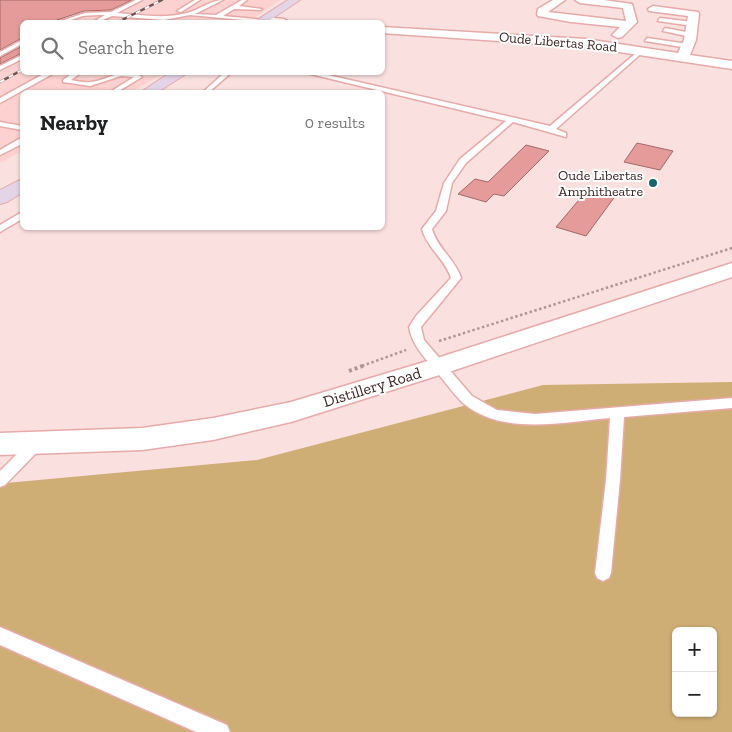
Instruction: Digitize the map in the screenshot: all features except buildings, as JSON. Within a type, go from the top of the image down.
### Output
[{"type":"main road","points":[[261,17],[294,0]]},
{"type":"main road","points":[[284,20],[307,2]]},
{"type":"main road","points":[[153,90],[188,76]]},
{"type":"main road","points":[[174,90],[188,76]]},
{"type":"main road","points":[[0,180],[20,168]]},
{"type":"main road","points":[[0,198],[20,186]]},
{"type":"street","points":[[560,0],[542,11],[542,14],[572,19],[629,24]]},
{"type":"street","points":[[580,0],[628,6],[632,21],[610,46]]},
{"type":"street","points":[[653,9],[694,14],[689,40]]},
{"type":"street","name":"Oude Libertas Road","points":[[385,30],[610,46],[644,45],[689,40],[732,64]]},
{"type":"street","name":"Distillery Road","points":[[0,444],[142,438],[213,429],[291,412],[440,366],[732,270]]},
{"type":"lane","points":[[168,18],[198,0]]},
{"type":"lane","points":[[188,15],[221,0]]},
{"type":"lane","points":[[217,17],[245,0]]},
{"type":"lane","points":[[99,20],[143,2]]},
{"type":"lane","points":[[122,15],[143,2]]},
{"type":"lane","points":[[233,7],[261,17]]},
{"type":"lane","points":[[66,20],[85,13],[189,20]]},
{"type":"lane","points":[[168,18],[188,15],[261,17]]},
{"type":"lane","points":[[156,20],[161,18]]},
{"type":"lane","points":[[660,20],[669,22],[689,40]]},
{"type":"lane","points":[[666,30],[689,40]]},
{"type":"lane","points":[[0,54],[20,43]]},
{"type":"lane","points":[[551,129],[644,45]]},
{"type":"lane","points":[[0,68],[20,58]]},
{"type":"lane","points":[[20,90],[48,75]]},
{"type":"lane","points":[[74,75],[66,80],[91,84],[113,75]]},
{"type":"lane","points":[[116,90],[139,77],[123,75]]},
{"type":"lane","points":[[208,90],[226,75]]},
{"type":"lane","points":[[318,75],[382,90]]},
{"type":"lane","points":[[0,101],[20,90]]},
{"type":"lane","points":[[385,91],[551,129],[563,135]]},
{"type":"lane","points":[[511,120],[463,161],[448,183],[441,211],[428,229],[432,241],[451,264],[456,278],[415,327],[418,340],[467,399],[494,415],[535,419],[732,404]]},
{"type":"lane","points":[[0,124],[20,128]]},
{"type":"lane","points":[[0,153],[20,142]]},
{"type":"lane","points":[[0,146],[10,148]]},
{"type":"lane","points":[[0,229],[20,216]]},
{"type":"lane","points":[[603,573],[613,480],[617,412]]},
{"type":"lane","points":[[0,481],[37,443]]},
{"type":"lane","points":[[0,636],[220,732]]},
{"type":"path","points":[[348,371],[422,345],[543,309],[732,248]]},
{"type":"shaded area","points":[[0,0],[280,0],[251,20],[20,20],[20,75],[161,75],[134,90],[20,90],[20,152],[0,163]]},
{"type":"shaded area","points":[[732,382],[732,732],[0,732],[0,488],[6,483],[257,460],[543,385]]},
{"type":"railway","points":[[122,20],[162,0]]},
{"type":"railway","points":[[0,82],[20,71]]},
{"type":"place","name":"Oude Libertas Amphitheatre","points":[[653,183]]}]
